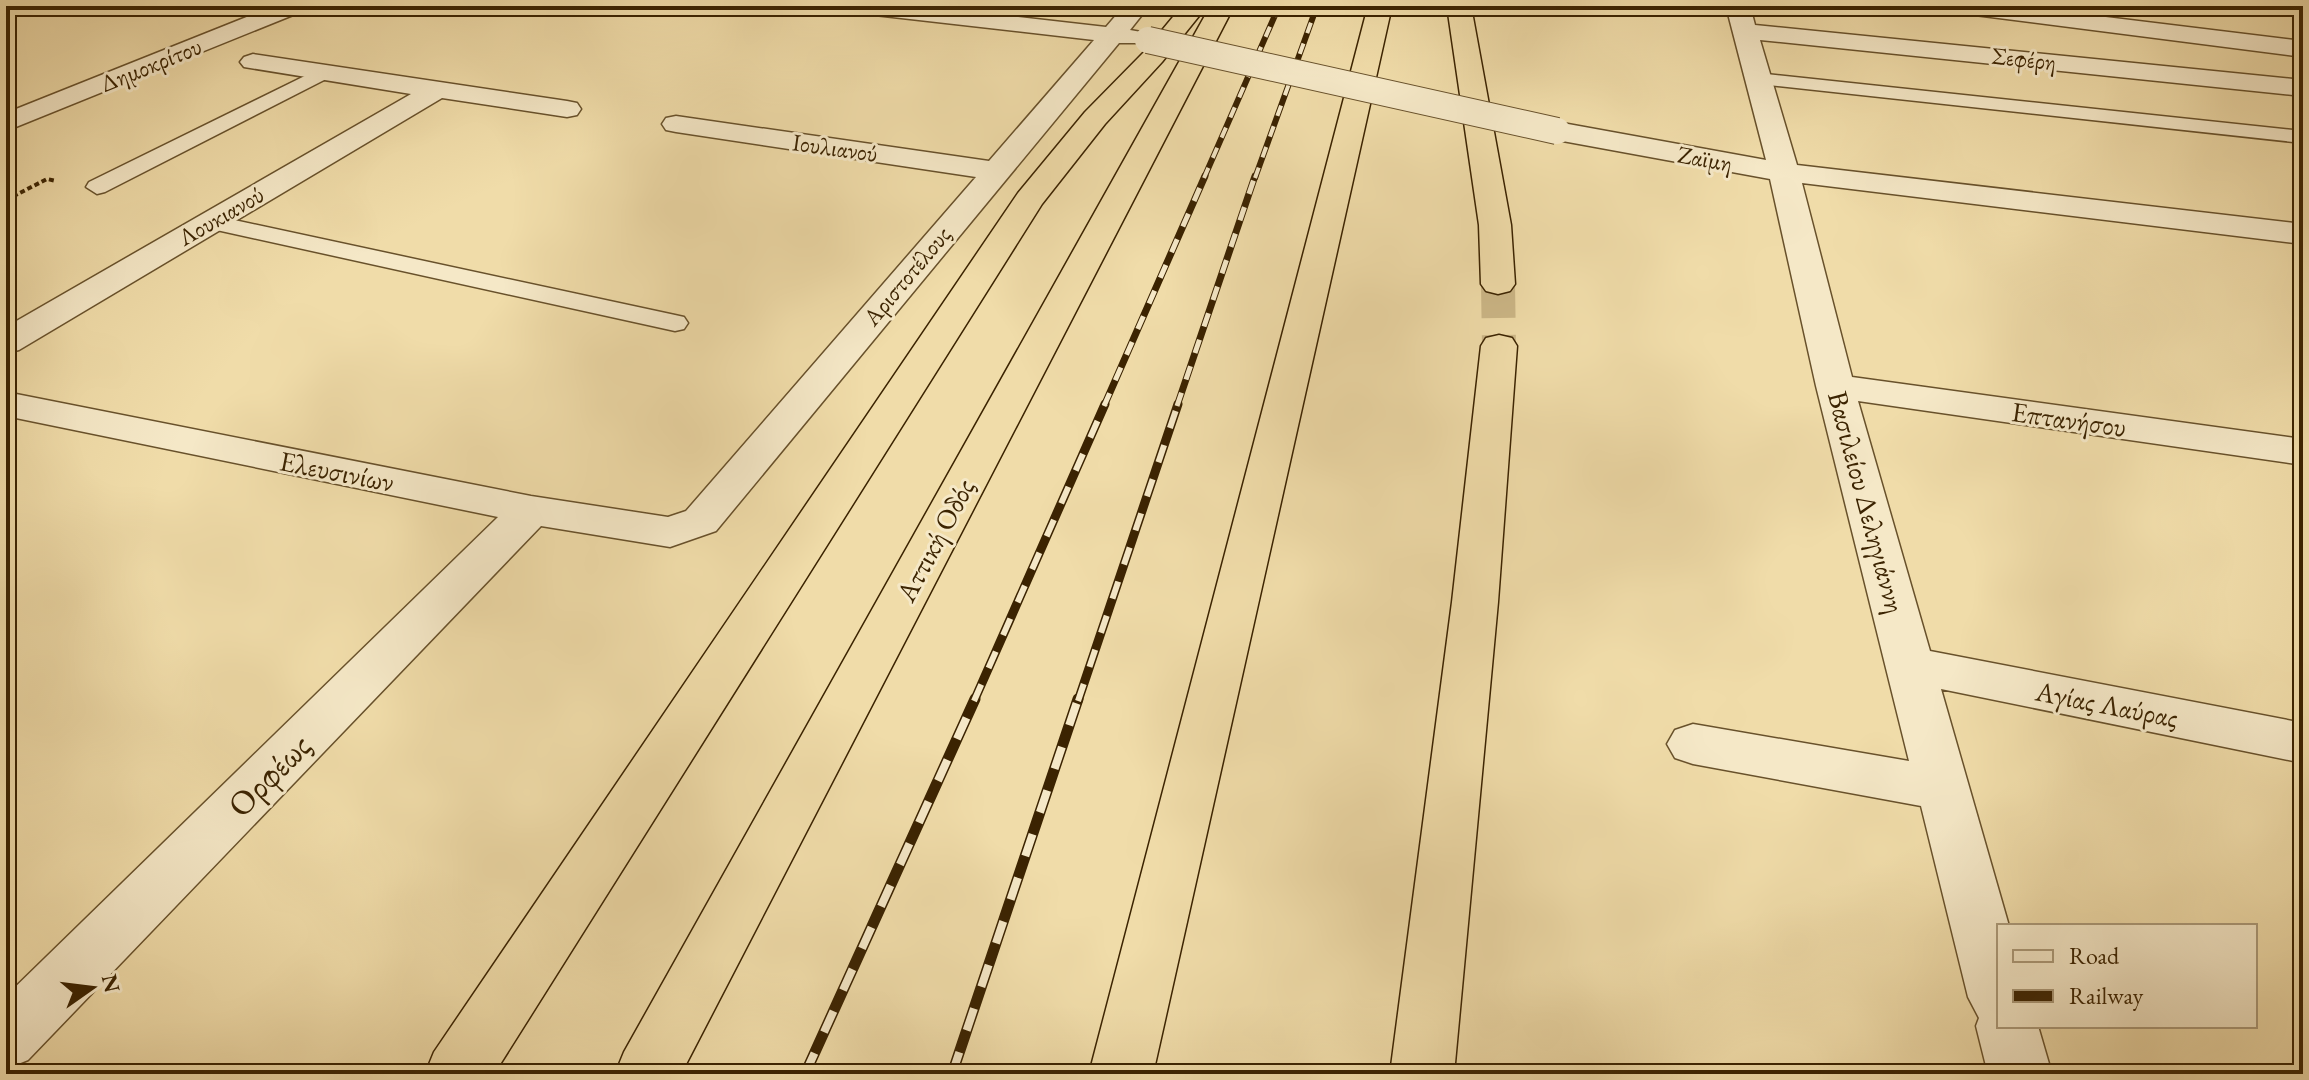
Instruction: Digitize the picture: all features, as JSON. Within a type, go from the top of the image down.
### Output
[{"type":"highway","points":[[457,1074],[1029,200],[1095,118],[1153,57],[1195,6]]},
{"type":"highway","name":"Αττική Οδός","points":[[647,1074],[1222,6]]},
{"type":"highway","points":[[1121,1074],[1380,6]]},
{"type":"highway","points":[[1459,6],[1495,225],[1498,284]]},
{"type":"highway","points":[[1422,1074],[1475,602],[1499,346]]},
{"type":"street","name":"Δημοκρίτου","points":[[6,123],[295,6]]},
{"type":"street","name":"Ζαϊμη","points":[[857,6],[1115,34],[1557,131],[1784,172],[2303,234]]},
{"type":"street","name":"Αριστοτέλους","points":[[670,532],[701,521],[1137,6]]},
{"type":"street","points":[[1959,6],[2091,14],[2303,49]]},
{"type":"street","name":"Βασιλείου Δεληγιάννη","points":[[1741,18],[1784,172],[1835,386],[1997,989]]},
{"type":"street","name":"Σεφέρη","points":[[1741,18],[2303,88]]},
{"type":"street","points":[[253,62],[567,109]]},
{"type":"street","name":"Λουκιανού","points":[[6,342],[437,90]]},
{"type":"street","name":"Ιουλιανού","points":[[676,124],[995,171]]},
{"type":"street","name":"Επτανήσου","points":[[1835,386],[2303,452]]},
{"type":"street","name":"Ελευσινίων","points":[[6,404],[531,510],[670,532]]},
{"type":"street","name":"Ορφέως","points":[[6,1039],[531,510]]},
{"type":"street","name":"Αγίας Λαύρας","points":[[1911,665],[2303,743]]},
{"type":"street","points":[[1693,744],[1944,789]]},
{"type":"street","points":[[2008,1028],[2020,1074]]},
{"type":"lane","points":[[97,187],[323,73]]},
{"type":"lane","points":[[1757,79],[2303,137]]},
{"type":"lane","points":[[211,222],[675,323]]},
{"type":"tunnel","points":[[1498,284],[1499,346]]},
{"type":"railway","points":[[1204,178],[1279,6]]},
{"type":"railway","points":[[1255,178],[1317,6]]},
{"type":"railway","points":[[1104,406],[1205,176]]},
{"type":"railway","points":[[1177,406],[1255,176]]},
{"type":"railway","points":[[974,701],[1105,404]]},
{"type":"railway","points":[[1078,701],[1178,404]]},
{"type":"railway","points":[[805,1074],[975,699]]},
{"type":"railway","points":[[952,1074],[1078,699]]}]
